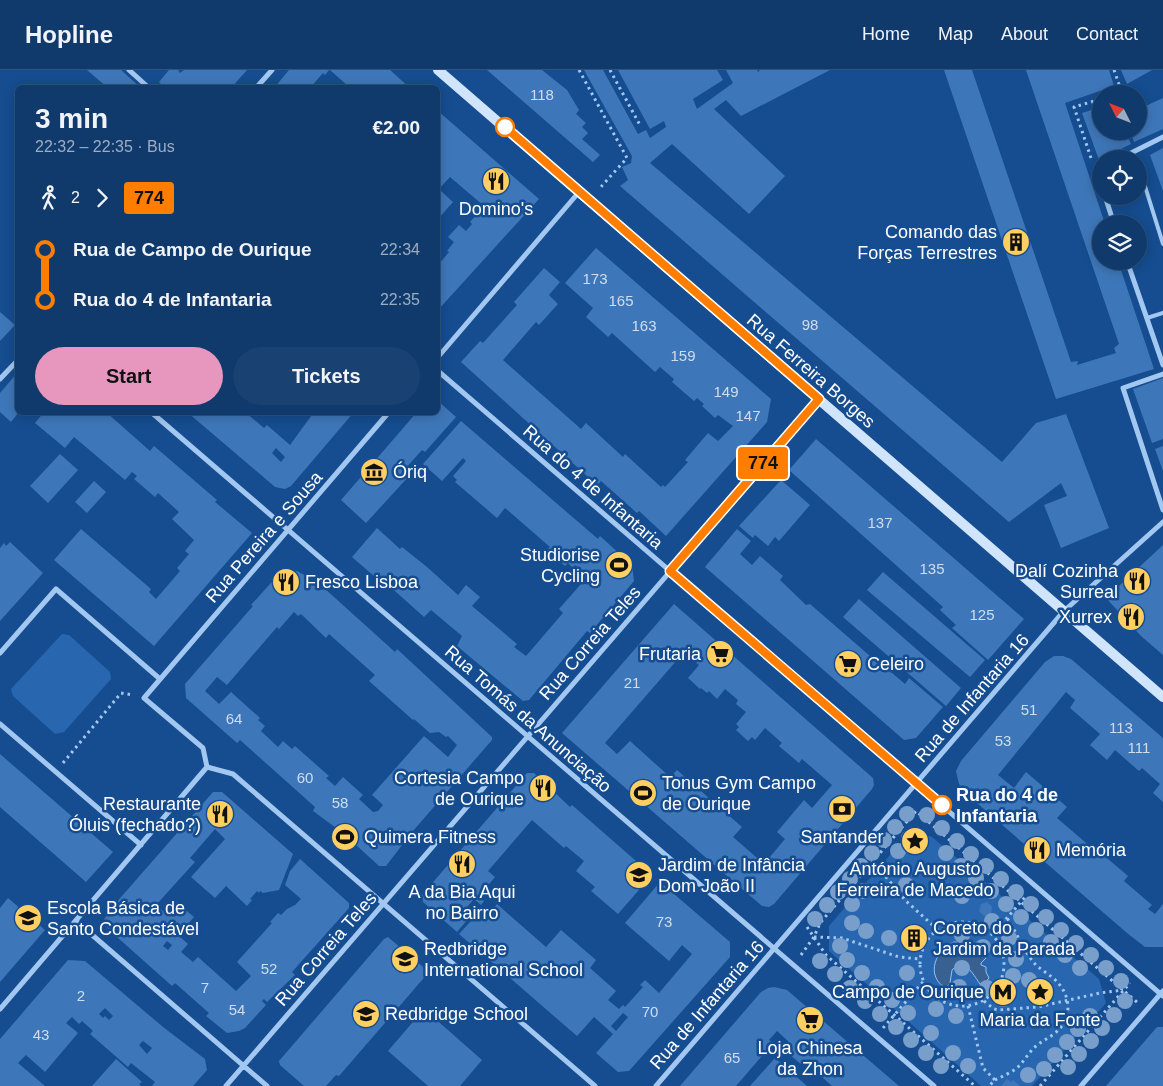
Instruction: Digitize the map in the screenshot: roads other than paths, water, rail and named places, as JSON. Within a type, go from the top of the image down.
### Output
[{"type":"main road","name":"Rua Ferreira Borges","points":[[438,70],[1163,697]]},
{"type":"street","points":[[129,70],[146,85]]},
{"type":"street","points":[[259,85],[272,70]]},
{"type":"street","points":[[1138,150],[1163,137]]},
{"type":"street","points":[[440,354],[579,192]]},
{"type":"street","points":[[1130,270],[1163,365]]},
{"type":"street","points":[[0,379],[15,363]]},
{"type":"street","name":"Rua do 4 de Infantaria","points":[[440,373],[1035,886],[1162,993]]},
{"type":"street","points":[[1163,374],[1123,388],[1163,510]]},
{"type":"street","name":"Rua Correia Teles","points":[[226,1086],[819,399]]},
{"type":"street","name":"Rua Tomás da Anunciação","points":[[154,415],[934,1086]]},
{"type":"street","name":"Rua Pereira e Sousa","points":[[207,767],[203,748],[144,698],[386,415]]},
{"type":"street","name":"Rua de Infantaria 16","points":[[656,1086],[1064,612],[1163,522]]},
{"type":"street","points":[[0,653],[56,589],[160,678]]},
{"type":"street","points":[[0,724],[141,845]]},
{"type":"street","points":[[0,1009],[207,767],[232,774],[595,1086]]},
{"type":"street","points":[[76,922],[267,1086]]},
{"type":"street","points":[[1081,1086],[1162,993]]},
{"type":"lane","points":[[1147,193],[1163,244]]},
{"type":"lane","points":[[1147,318],[1163,313]]},
{"type":"place","name":"Domino's","points":[[496,181]]},
{"type":"place","name":"Comando das Forças Terrestres","points":[[1016,242]]},
{"type":"place","name":"Óriq","points":[[374,472]]},
{"type":"place","name":"Studiorise Cycling","points":[[619,565]]},
{"type":"place","name":"Dalí Cozinha Surreal","points":[[1137,581]]},
{"type":"place","name":"Fresco Lisboa","points":[[286,582]]},
{"type":"place","name":"Xurrex","points":[[1131,617]]},
{"type":"place","name":"Frutaria","points":[[720,654]]},
{"type":"place","name":"Celeiro","points":[[848,664]]},
{"type":"place","name":"Cortesia Campo de Ourique","points":[[543,788]]},
{"type":"place","name":"Tonus Gym Campo de Ourique","points":[[643,793]]},
{"type":"place","name":"Rua do 4 de Infantaria","points":[[942,805]]},
{"type":"place","name":"Santander","points":[[842,809]]},
{"type":"place","name":"Restaurante Óluis (fechado?)","points":[[220,814]]},
{"type":"place","name":"Quimera Fitness","points":[[345,837]]},
{"type":"place","name":"António Augusto Ferreira de Macedo","points":[[915,841]]},
{"type":"place","name":"Memória","points":[[1037,850]]},
{"type":"place","name":"A da Bia Aqui no Bairro","points":[[462,864]]},
{"type":"place","name":"Jardim de Infância Dom João II","points":[[639,875]]},
{"type":"place","name":"Escola Básica de Santo Condestável","points":[[28,918]]},
{"type":"place","name":"Coreto do Jardim da Parada","points":[[914,938]]},
{"type":"place","name":"Redbridge International School","points":[[405,959]]},
{"type":"place","name":"Campo de Ourique","points":[[1003,992]]},
{"type":"place","name":"Maria da Fonte","points":[[1040,992]]},
{"type":"place","name":"Redbridge School","points":[[366,1014]]},
{"type":"place","name":"Loja Chinesa da Zhon","points":[[810,1020]]}]
